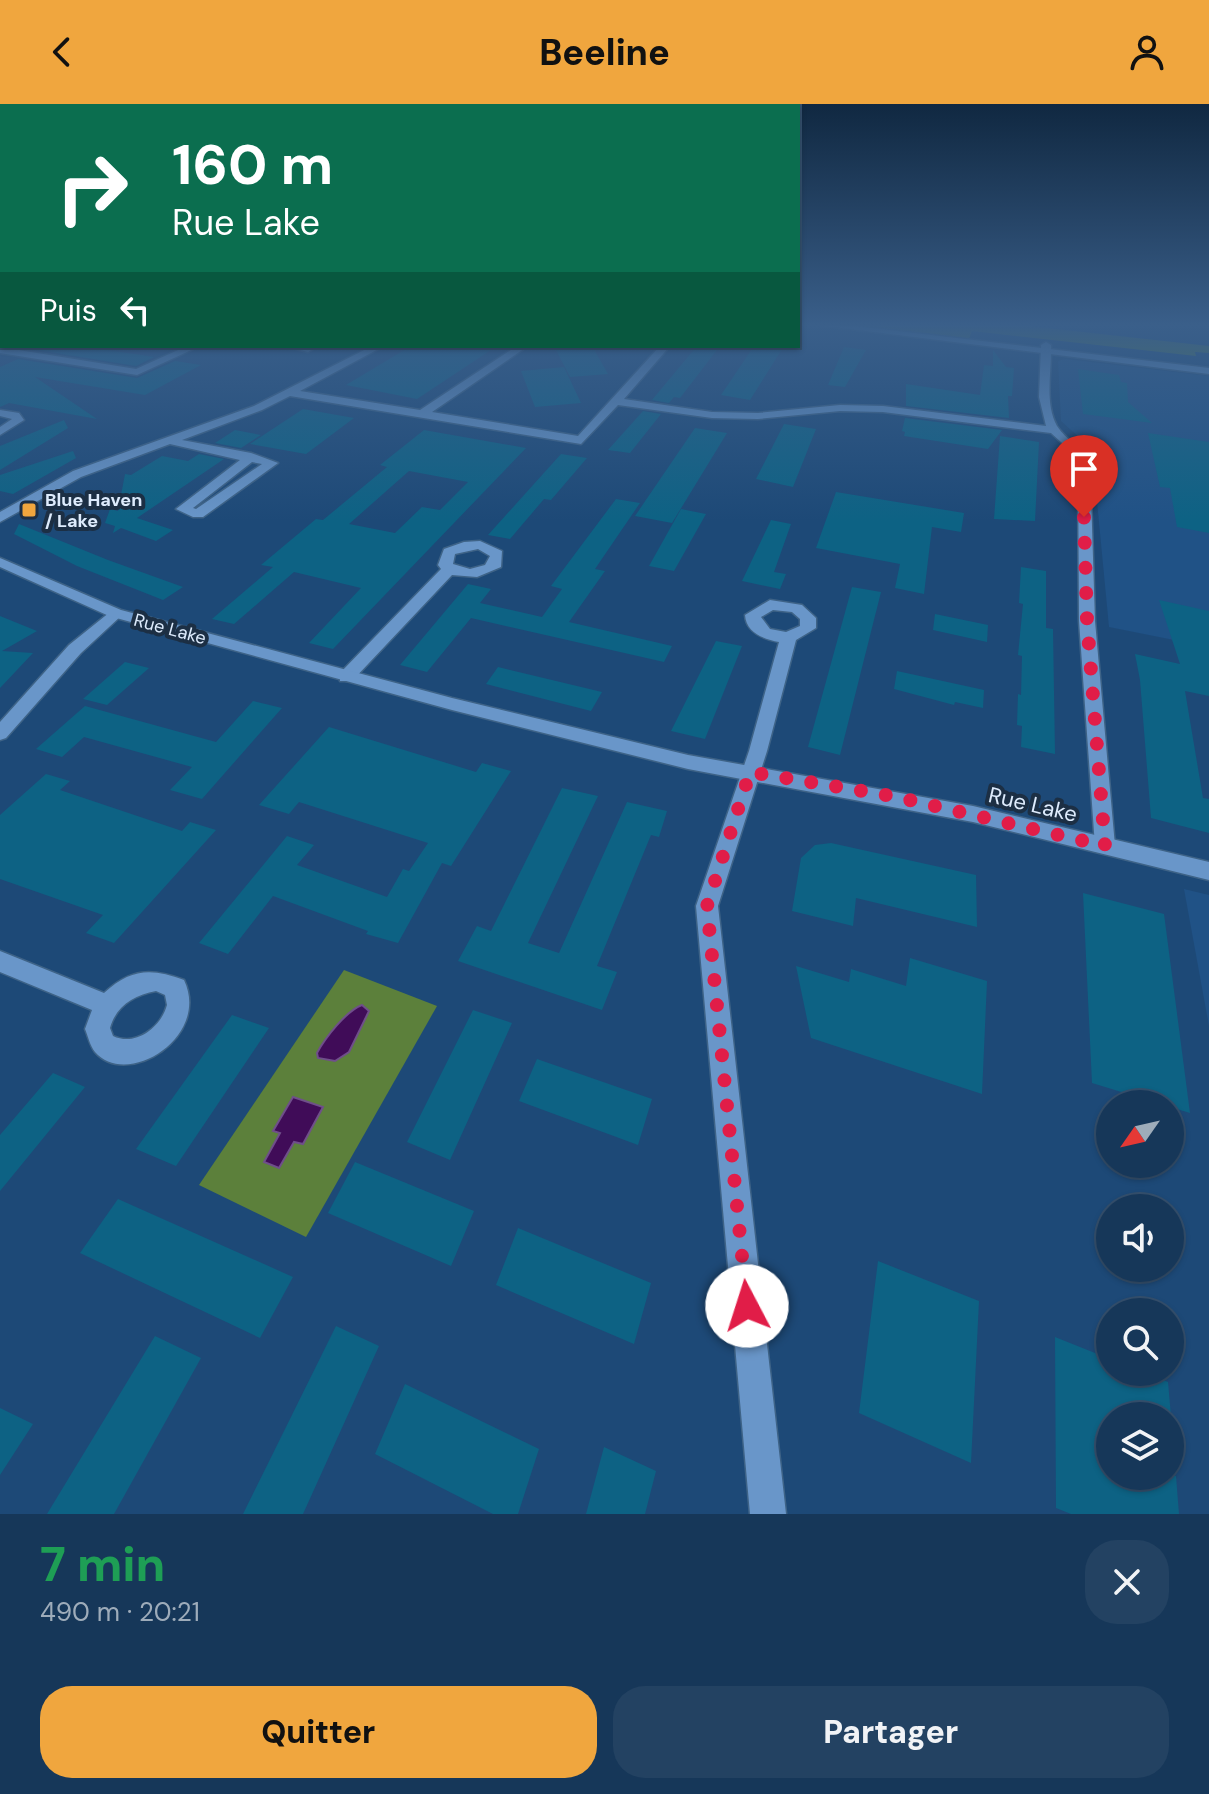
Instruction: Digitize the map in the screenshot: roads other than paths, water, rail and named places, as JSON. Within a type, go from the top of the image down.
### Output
[{"type":"street","points":[[0,518],[77,474],[299,390]]},
{"type":"street","points":[[422,414],[458,390]]},
{"type":"street","points":[[293,393],[581,440],[625,390]]},
{"type":"street","points":[[1045,390],[1044,409],[1054,430],[1077,447],[1084,463],[1087,621],[1105,846]]},
{"type":"street","points":[[615,401],[728,415],[883,409],[1054,430]]},
{"type":"street","points":[[0,413],[15,415],[18,420],[0,432]]},
{"type":"street","points":[[168,441],[251,457],[272,463],[198,514],[183,509],[251,457]]},
{"type":"street","name":"Rue Lake","points":[[0,562],[115,613],[346,677],[638,750],[892,796],[1209,871]]},
{"type":"street","points":[[346,677],[449,569]]},
{"type":"street","points":[[0,734],[75,649],[115,613]]},
{"type":"street","points":[[768,1514],[707,906],[788,638]]},
{"type":"street","points":[[0,961],[106,1005]]},
{"type":"place","name":"Blue Haven / Lake","points":[[29,510]]}]
